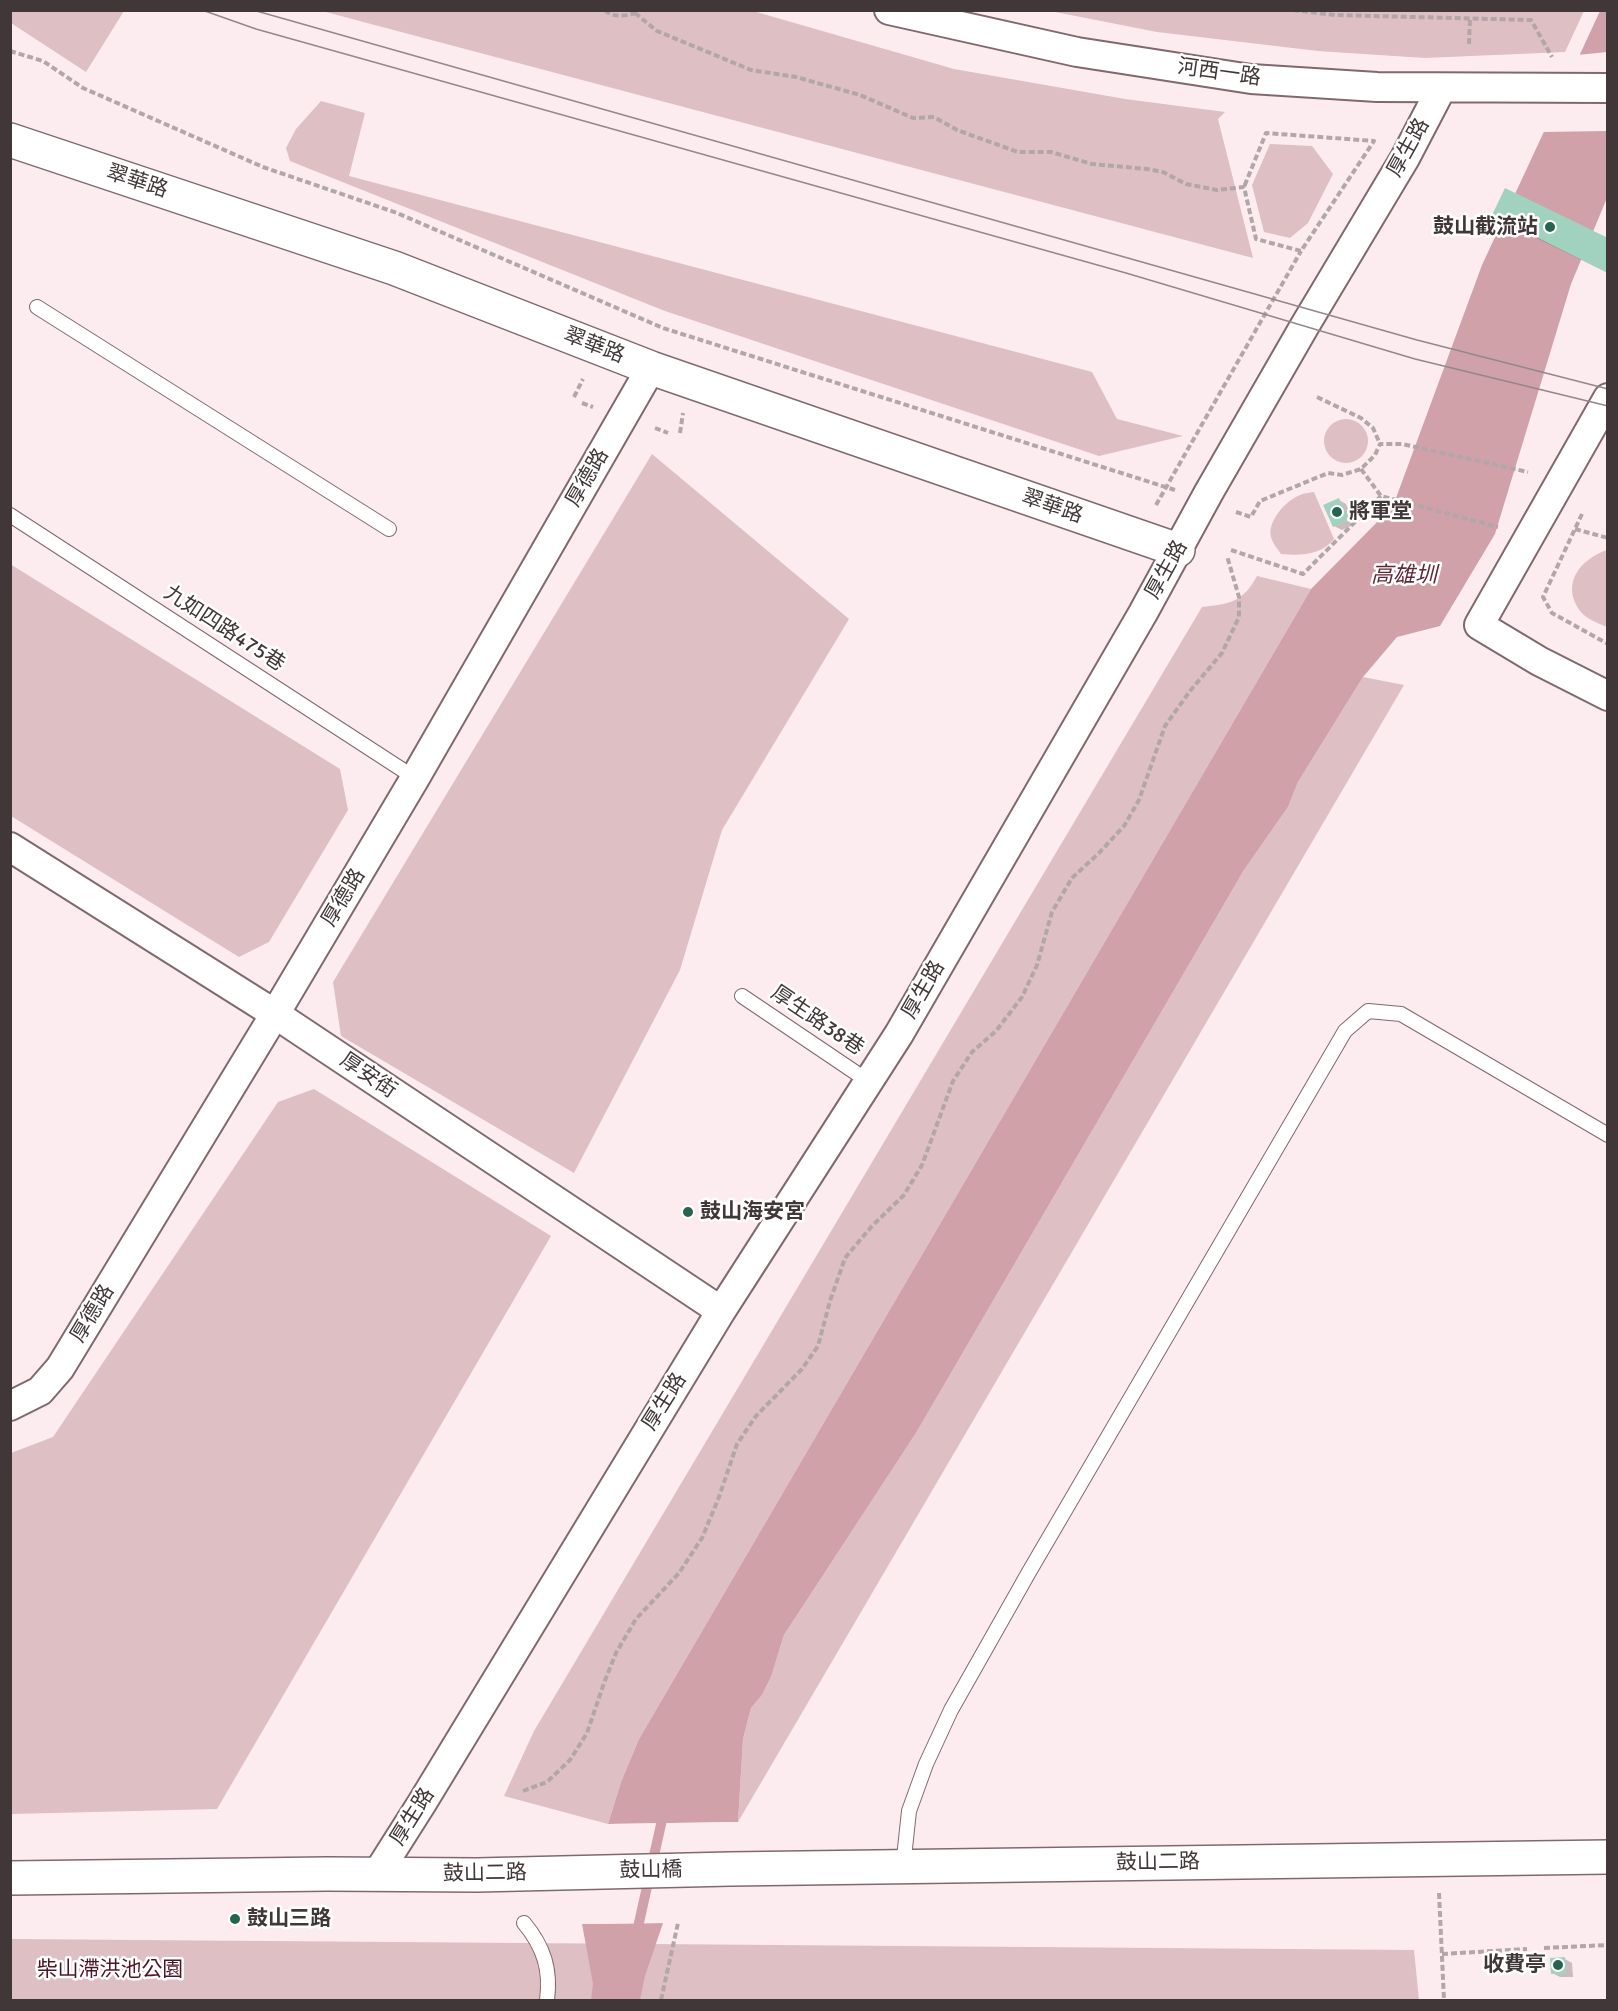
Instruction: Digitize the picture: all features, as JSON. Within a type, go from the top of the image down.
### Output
[{"type":"street","name":"河西一路","points":[[889,10],[1077,52],[1251,79],[1441,89],[1608,88]]},
{"type":"street","name":"厚生路","points":[[376,1874],[422,1803],[721,1311],[910,1013],[1314,310],[1405,158],[1441,89]]},
{"type":"street","name":"翠華路","points":[[10,140],[394,268],[651,368],[1178,550]]},
{"type":"street","name":"厚德路","points":[[10,1406],[40,1391],[60,1368],[415,778],[651,368]]},
{"type":"street","points":[[1608,398],[1479,625],[1539,661],[1608,696]]},
{"type":"street","name":"厚安街","points":[[13,853],[275,1014],[721,1311]]},
{"type":"street","name":"鼓山二路","points":[[708,1870],[1608,1857]]},
{"type":"street","name":"鼓山橋","points":[[594,1872],[708,1870]]},
{"type":"street","name":"鼓山二路","points":[[376,1874],[477,1875],[594,1872]]},
{"type":"street","points":[[10,1878],[376,1874]]},
{"type":"lane","points":[[37,307],[389,529]]},
{"type":"lane","name":"九如四路475巷","points":[[10,515],[415,778]]},
{"type":"lane","name":"厚生路38巷","points":[[742,996],[868,1081]]},
{"type":"lane","points":[[903,1867],[909,1811],[951,1710],[1345,1031],[1368,1011],[1401,1014],[1608,1135]]},
{"type":"lane","points":[[524,1923],[537,1939],[546,1965],[549,1984],[547,2001]]},
{"type":"path","points":[[605,10],[609,15],[625,16],[636,12],[657,31],[751,70],[796,77],[860,95],[913,118],[934,117],[957,130],[1018,152],[1051,152],[1092,164],[1163,172],[1186,184],[1218,190],[1244,187]]},
{"type":"path","points":[[1293,10],[1335,15],[1531,20],[1555,61]]},
{"type":"path","points":[[1469,44],[1470,18]]},
{"type":"path","points":[[10,51],[42,61],[83,88],[263,167],[397,213],[663,328],[1205,500],[1251,517],[1260,501],[1328,473],[1342,474],[1361,469],[1375,455],[1380,444],[1373,428],[1361,418],[1317,397]]},
{"type":"path","points":[[1166,488],[1301,251],[1374,141],[1266,133],[1244,187],[1256,239],[1301,251]]},
{"type":"path","points":[[1380,444],[1402,444],[1533,473]]},
{"type":"path","points":[[1361,469],[1381,496],[1504,528]]},
{"type":"path","points":[[1231,550],[1303,574],[1381,496]]},
{"type":"path","points":[[1585,509],[1543,597],[1552,613],[1608,644]]},
{"type":"path","points":[[1575,529],[1608,538]]},
{"type":"path","points":[[523,1791],[546,1782],[570,1760],[587,1733],[616,1653],[636,1619],[679,1573],[702,1538],[737,1444],[756,1416],[802,1370],[818,1346],[845,1258],[872,1226],[904,1195],[922,1166],[953,1081],[972,1052],[996,1031],[1022,997],[1037,965],[1052,912],[1072,878],[1124,826],[1139,800],[1165,726],[1190,691],[1222,653],[1239,616],[1239,597],[1227,556]]},
{"type":"path","points":[[1439,1889],[1444,2001]]},
{"type":"path","points":[[661,2001],[678,1923]]},
{"type":"path","points":[[1544,1948],[1608,1945]]},
{"type":"path","points":[[1442,1954],[1527,1949]]},
{"type":"green space","points":[[11,10],[124,11],[86,72],[11,23]]},
{"type":"green space","points":[[322,11],[753,11],[954,69],[1125,99],[1225,112],[1218,119],[1253,258]]},
{"type":"green space","points":[[1050,11],[1584,11],[1565,52],[1425,58],[1318,51],[1157,32]]},
{"type":"green space","points":[[321,101],[365,113],[349,176],[1092,372],[1117,419],[1183,436],[1099,456],[665,311],[290,161],[286,148],[296,129]]},
{"type":"green space","points":[[1270,144],[1312,146],[1333,174],[1308,223],[1290,238],[1264,232],[1252,185]]},
{"type":"green space","points":[[1346,419],[1361,426],[1368,441],[1361,456],[1346,463],[1331,456],[1324,441],[1331,426]]},
{"type":"green space","points":[[652,454],[849,619],[722,830],[680,970],[574,1173],[341,1036],[333,982]]},
{"type":"green space","points":[[1314,492],[1334,539],[1323,548],[1310,553],[1281,554],[1271,537],[1275,518],[1295,498]]},
{"type":"green space","points":[[1608,550],[1607,627],[1580,611],[1574,601],[1572,591],[1576,573],[1582,566],[1589,559]]},
{"type":"green space","points":[[10,564],[340,769],[348,810],[269,942],[239,957],[11,816]]},
{"type":"green space","points":[[1257,576],[1311,589],[639,1739],[621,1782],[608,1824],[504,1796],[534,1731],[1202,607],[1235,600],[1252,585]]},
{"type":"green space","points":[[1363,677],[1404,685],[738,1822],[743,1739],[751,1708],[762,1695],[771,1677],[784,1635],[916,1433],[1244,870],[1288,807],[1298,782]]},
{"type":"green space","points":[[314,1089],[551,1236],[217,1809],[11,1814],[11,1453],[53,1437],[278,1102]]},
{"type":"green space","name":"柴山滯洪池公園","points":[[11,1939],[1414,1950],[1419,2000],[11,2000]]},
{"type":"water","name":"高雄圳","points":[[1600,11],[1607,11],[1607,198],[1571,284],[1495,534],[1440,626],[1397,637],[1363,677],[1298,782],[1288,807],[1244,870],[916,1433],[784,1635],[771,1677],[762,1695],[751,1708],[743,1739],[738,1822],[608,1824],[621,1782],[639,1739],[1311,589],[1393,506],[1482,265]]},
{"type":"water","points":[[663,1923],[645,1976],[640,2000],[591,2000],[593,1984],[582,1924]]},
{"type":"pier","points":[[1607,52],[1607,131],[1541,132],[1577,55]]},
{"type":"pier","points":[[738,1822],[737,1825],[607,1826],[608,1824]]},
{"type":"pier","points":[[663,1920],[666,1923],[582,1924],[583,1921]]},
{"type":"building","name":"鼓山截流站","points":[[1505,188],[1608,238],[1608,273],[1492,215]]},
{"type":"building","points":[[1339,498],[1349,520],[1333,527],[1323,505]]},
{"type":"building","name":"收費亭","points":[[1565,1957],[1566,1973],[1551,1974],[1550,1958]]},
{"type":"waterway","points":[[636,1936],[664,1811]]},
{"type":"tram line","points":[[202,10],[256,29],[1126,273],[1415,359],[1608,406]]},
{"type":"tram line","points":[[253,10],[1417,340],[1608,389]]},
{"type":"place","name":"鼓山截流站","points":[[1550,227]]},
{"type":"place","name":"將軍堂","points":[[1337,512]]},
{"type":"place","name":"鼓山海安宮","points":[[688,1212]]},
{"type":"place","name":"鼓山三路","points":[[235,1919]]},
{"type":"place","name":"收費亭","points":[[1558,1965]]}]
